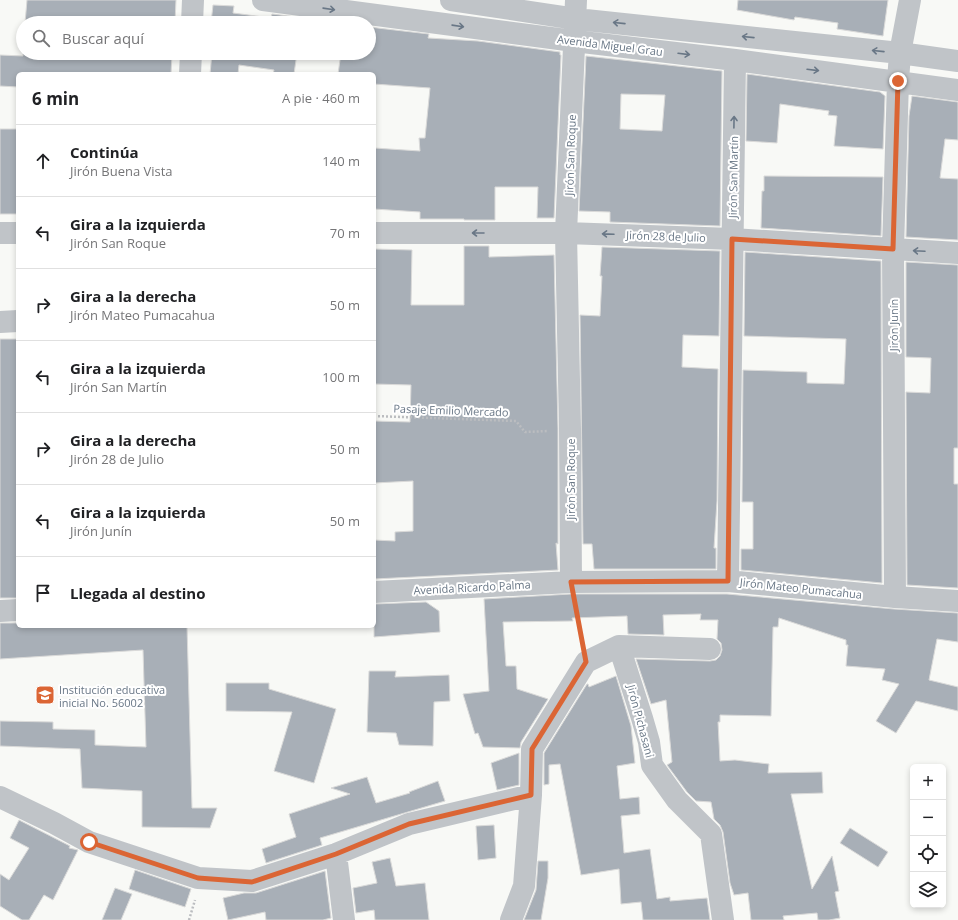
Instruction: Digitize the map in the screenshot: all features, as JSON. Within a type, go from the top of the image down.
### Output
[{"type":"street","points":[[192,0],[192,16]]},
{"type":"street","name":"Avenida Miguel Grau","points":[[263,0],[574,41],[898,81],[958,90]]},
{"type":"street","name":"Avenida Miguel Grau","points":[[451,0],[576,9],[958,61]]},
{"type":"street","name":"Jirón Junín","points":[[895,598],[893,249],[898,81],[900,53],[910,0]]},
{"type":"street","name":"Jirón San Roque","points":[[571,582],[566,233],[576,9]]},
{"type":"street","points":[[190,72],[191,60]]},
{"type":"street","name":"Jirón San Martín","points":[[728,581],[735,60]]},
{"type":"street","points":[[0,233],[16,233]]},
{"type":"street","name":"Jirón 28 de Julio","points":[[376,233],[566,233],[732,239],[958,253]]},
{"type":"street","points":[[0,322],[16,321]]},
{"type":"street","name":"Jirón Mateo Pumacahua","points":[[571,582],[728,581],[895,598],[958,601]]},
{"type":"street","name":"Avenida Ricardo Palma","points":[[376,592],[571,582]]},
{"type":"street","points":[[0,611],[16,610]]},
{"type":"street","points":[[511,920],[524,886],[531,795],[532,749],[586,662],[619,646],[710,649]]},
{"type":"street","name":"Jirón Pichasani","points":[[619,646],[649,742],[652,764],[677,800],[711,834],[723,920]]},
{"type":"street","points":[[0,797],[54,822],[89,842],[198,878],[252,882],[336,854],[409,824],[531,795]]},
{"type":"street","points":[[336,854],[344,920]]},
{"type":"path","name":"Pasaje Emilio Mercado","points":[[376,416],[516,421],[525,432],[570,430]]},
{"type":"path","points":[[571,582],[586,662]]},
{"type":"building","points":[[27,0],[176,0],[175,16],[26,16]]},
{"type":"building","points":[[738,0],[888,0],[883,36],[837,29],[838,23],[795,17],[794,20],[737,10]]},
{"type":"building","points":[[213,5],[234,6],[233,13],[256,16],[212,16]]},
{"type":"building","points":[[272,14],[288,16],[272,16]]},
{"type":"building","points":[[376,28],[429,34],[428,38],[478,41],[560,52],[554,218],[537,218],[538,187],[495,187],[495,220],[420,219],[420,212],[376,209],[376,148],[420,151],[419,138],[425,138],[430,88],[376,84],[376,72],[338,72],[340,60],[376,60]]},
{"type":"building","points":[[0,55],[16,56],[16,60],[172,60],[171,72],[16,72],[16,87],[0,86]]},
{"type":"building","points":[[586,56],[722,71],[720,226],[610,222],[610,212],[579,211]],"holes":[[[621,94],[665,95],[662,131],[620,129]]]},
{"type":"building","points":[[211,60],[296,60],[294,72],[274,72],[274,70],[239,65],[238,72],[210,72]]},
{"type":"building","points":[[747,74],[880,92],[885,96],[883,149],[834,146],[837,116],[828,115],[829,111],[780,104],[777,143],[746,141]]},
{"type":"building","points":[[912,96],[958,102],[958,140],[945,139],[940,178],[958,179],[958,240],[906,237],[909,116]]},
{"type":"building","points":[[0,129],[16,129],[16,214],[0,214]]},
{"type":"building","points":[[764,176],[883,177],[881,236],[761,228]]},
{"type":"building","points":[[464,246],[489,246],[489,257],[554,255],[558,429],[558,544],[556,543],[558,570],[376,579],[376,540],[395,541],[395,532],[413,531],[413,481],[376,483],[376,421],[410,422],[411,385],[376,384],[376,249],[412,250],[411,305],[464,305]]},
{"type":"building","points":[[602,247],[720,251],[719,336],[683,335],[682,367],[718,369],[717,501],[714,548],[716,548],[716,569],[594,569],[592,544],[583,544],[580,315],[600,316]]},
{"type":"building","points":[[745,252],[881,261],[882,583],[741,570],[741,549],[753,549],[753,502],[742,502],[743,370],[807,372],[807,383],[844,384],[846,339],[744,336]]},
{"type":"building","points":[[906,262],[958,265],[958,448],[954,448],[954,484],[958,484],[958,588],[907,585],[906,392],[930,393],[931,358],[906,357]]},
{"type":"building","points":[[0,339],[16,339],[16,598],[0,598]]},
{"type":"building","points":[[571,594],[727,594],[894,609],[958,613],[958,642],[937,639],[929,680],[958,687],[958,711],[916,701],[896,733],[876,721],[899,684],[882,680],[885,669],[846,666],[848,645],[846,645],[846,640],[779,618],[778,627],[773,627],[771,716],[720,715],[720,722],[718,722],[720,761],[735,760],[769,764],[768,773],[822,772],[823,793],[791,794],[812,889],[832,856],[839,891],[835,892],[840,918],[818,920],[817,913],[783,916],[784,920],[751,920],[748,893],[734,895],[730,883],[723,832],[720,825],[714,819],[711,802],[696,801],[687,792],[667,765],[672,762],[666,700],[651,704],[636,659],[716,660],[720,656],[722,650],[721,643],[717,639],[718,620],[700,620],[701,614],[663,615],[664,635],[628,634],[627,616],[572,618],[573,621],[503,622],[506,666],[516,666],[517,689],[548,699],[521,742],[520,748],[483,747],[478,733],[475,734],[463,694],[489,691],[484,599]]},
{"type":"building","points":[[426,602],[439,611],[440,632],[374,637],[374,628],[376,628],[376,604]]},
{"type":"building","points":[[0,623],[16,623],[16,628],[187,628],[192,808],[217,808],[210,828],[142,827],[142,791],[82,788],[80,749],[0,746],[0,721],[53,722],[53,729],[95,730],[95,745],[146,747],[143,650],[0,659]]},
{"type":"building","points":[[369,671],[396,671],[395,677],[449,675],[450,701],[434,702],[433,746],[399,745],[396,733],[367,732]]},
{"type":"building","points":[[616,676],[631,726],[635,763],[617,766],[620,799],[639,797],[640,814],[621,816],[624,853],[650,849],[657,899],[670,897],[670,901],[707,898],[710,920],[643,920],[641,902],[621,904],[619,869],[581,875],[560,764],[549,765],[549,784],[544,785],[544,753],[587,684],[589,687]]},
{"type":"building","points":[[226,683],[269,683],[269,689],[336,709],[314,783],[274,771],[292,712],[226,711]]},
{"type":"building","points":[[519,753],[519,785],[497,790],[491,763]]},
{"type":"building","points":[[367,777],[376,803],[410,793],[409,792],[438,781],[445,801],[320,838],[322,845],[266,863],[262,849],[296,837],[289,814],[350,794],[331,788]]},
{"type":"building","points":[[19,820],[70,846],[69,848],[78,850],[53,900],[44,895],[29,920],[22,920],[0,906],[0,874],[9,880],[29,848],[10,838]]},
{"type":"building","points":[[494,825],[496,858],[478,860],[476,826]]},
{"type":"building","points":[[850,828],[888,852],[878,867],[840,843]]},
{"type":"building","points":[[390,858],[396,886],[425,883],[429,920],[375,920],[374,910],[356,913],[353,888],[377,883],[372,862]]},
{"type":"building","points":[[538,861],[548,861],[548,878],[541,920],[524,920],[536,890]]},
{"type":"building","points":[[135,870],[191,889],[185,907],[129,889]]},
{"type":"building","points":[[325,871],[331,918],[323,920],[266,920],[265,912],[228,920],[223,898],[244,893],[256,893]]},
{"type":"building","points":[[115,888],[132,894],[121,920],[102,920]]},
{"type":"place","name":"Institución educativa inicial No. 56002","points":[[45,695]]},
{"type":"route","points":[[89,842],[198,878],[252,882],[336,854],[409,824],[531,795],[532,749],[586,662],[571,582],[728,581],[732,239],[893,249],[898,81]]}]
